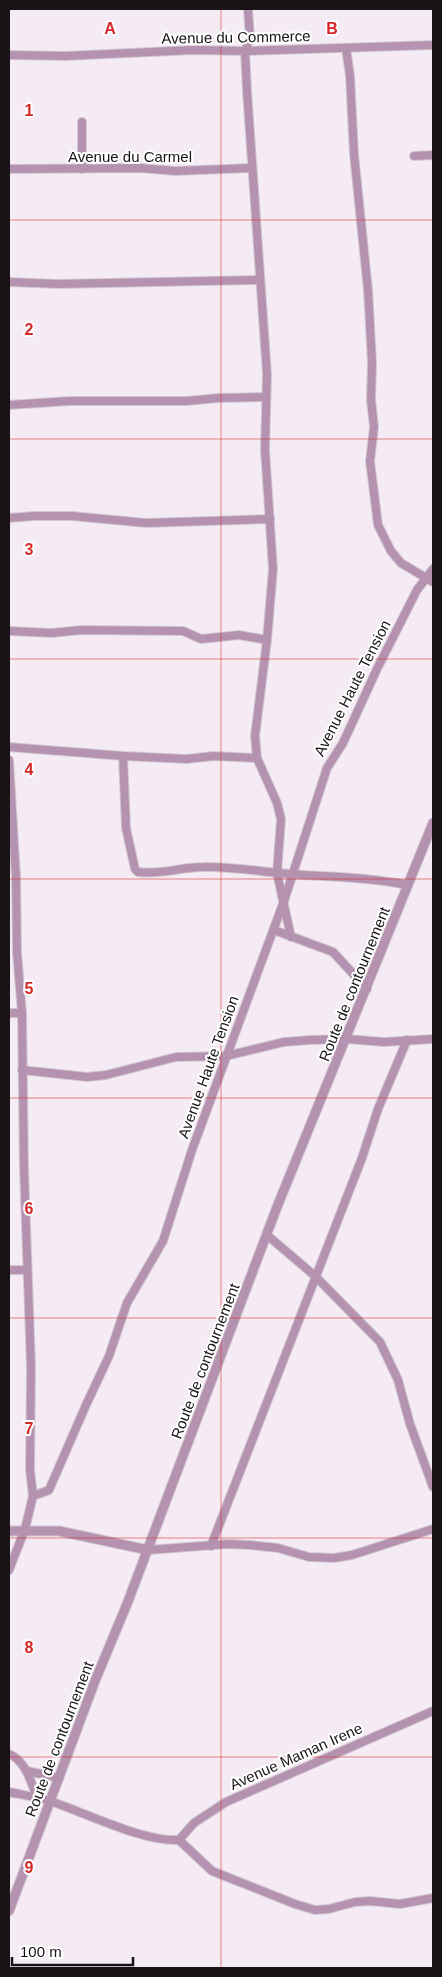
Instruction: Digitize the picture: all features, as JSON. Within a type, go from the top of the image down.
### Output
[{"type":"street","points":[[248,9],[250,38],[246,52],[251,168],[266,374],[265,450],[272,576],[267,640],[255,736],[257,758],[278,803],[281,819],[277,873],[291,937]]},
{"type":"street","name":"Avenue du Commerce","points":[[9,55],[117,55],[194,50],[246,52],[433,45]]},
{"type":"street","points":[[346,48],[350,76],[354,154],[368,290],[372,362],[370,400],[374,426],[370,461],[378,525],[391,551],[401,563],[430,580]]},
{"type":"street","points":[[82,122],[82,169]]},
{"type":"street","points":[[414,156],[433,155]]},
{"type":"street","name":"Avenue du Carmel","points":[[9,169],[149,168],[181,170],[251,168]]},
{"type":"street","points":[[9,282],[58,284],[260,280]]},
{"type":"street","points":[[9,405],[69,401],[187,401],[266,397]]},
{"type":"street","points":[[9,518],[72,516],[146,523],[270,519]]},
{"type":"street","name":"Avenue Haute Tension","points":[[33,1496],[49,1490],[109,1356],[127,1303],[163,1242],[192,1150],[274,930],[329,763],[342,743],[376,669],[401,624],[416,590],[430,580],[433,569]]},
{"type":"street","points":[[9,631],[52,633],[81,630],[183,631],[200,639],[239,635],[267,640]]},
{"type":"street","points":[[9,747],[187,759],[213,756],[257,758]]},
{"type":"street","points":[[123,756],[126,828],[130,852],[137,872],[164,873],[203,867],[381,879],[408,885]]},
{"type":"street","points":[[9,760],[16,877],[17,952],[22,1013],[26,1270],[30,1366],[30,1470],[33,1496],[24,1532],[9,1570]]},
{"type":"street","name":"Route de contournement","points":[[9,1911],[58,1778],[148,1550],[277,1207],[347,1039],[433,823]]},
{"type":"street","points":[[274,930],[333,952],[367,989]]},
{"type":"street","points":[[9,1013],[22,1013]]},
{"type":"street","points":[[22,1070],[87,1077],[113,1074],[176,1057],[226,1056],[284,1042],[347,1039],[364,1042],[433,1039]]},
{"type":"street","points":[[211,1546],[362,1158],[378,1109],[407,1040]]},
{"type":"street","points":[[267,1234],[316,1276],[380,1342],[398,1380],[410,1424],[433,1487]]},
{"type":"street","points":[[9,1270],[26,1270]]},
{"type":"street","points":[[9,1531],[59,1531],[148,1550],[250,1544],[278,1548],[309,1557],[334,1558],[352,1555],[433,1529]]},
{"type":"street","name":"Avenue Maman Irene","points":[[179,1840],[194,1823],[226,1802],[433,1710]]},
{"type":"street","points":[[9,1754],[21,1762],[27,1771],[37,1798]]},
{"type":"street","points":[[27,1771],[58,1778]]},
{"type":"street","points":[[9,1792],[50,1801],[138,1833],[168,1841],[179,1840],[212,1872],[315,1910],[329,1909],[355,1902],[370,1901],[400,1904],[433,1898]]}]
